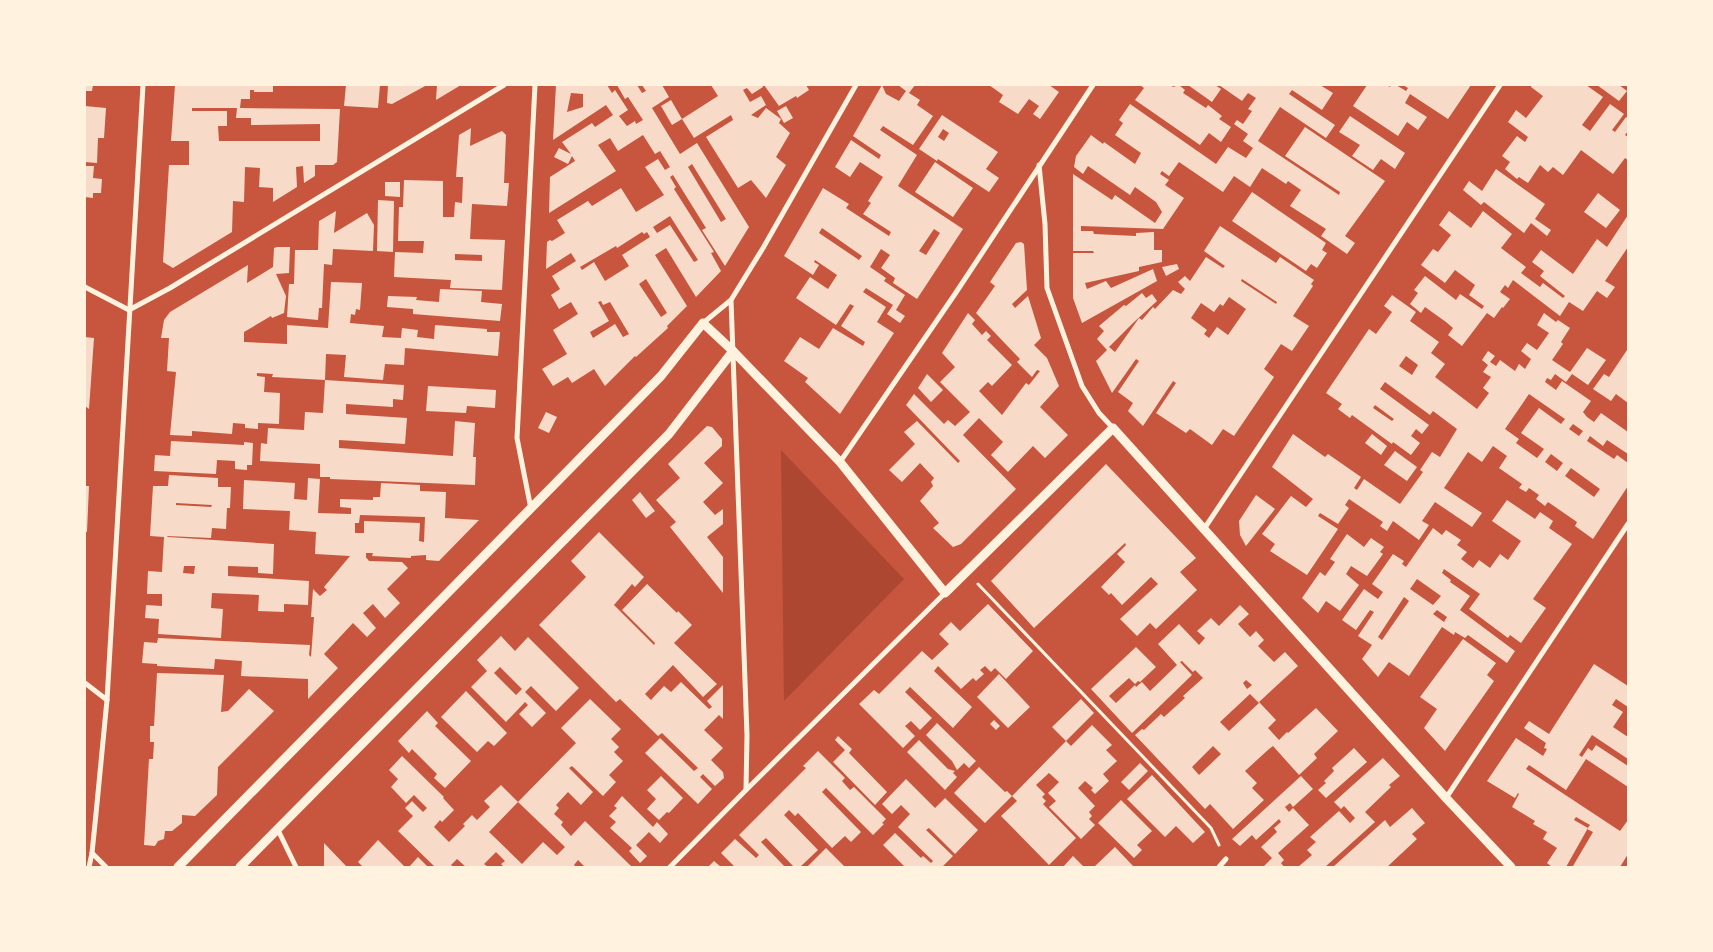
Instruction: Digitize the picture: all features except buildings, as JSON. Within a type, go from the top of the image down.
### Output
[{"type":"street","points":[[89,867],[107,700],[142,85]]},
{"type":"street","points":[[129,310],[170,288],[504,85]]},
{"type":"street","points":[[531,510],[518,438],[535,85]]},
{"type":"street","points":[[178,867],[661,376],[702,323],[731,300],[763,248],[856,85]]},
{"type":"street","points":[[840,462],[955,294],[1092,85]]},
{"type":"street","points":[[1203,530],[1500,85]]},
{"type":"street","points":[[1039,165],[1045,224],[1048,288],[1082,386],[1099,413],[1446,798],[1511,867]]},
{"type":"street","points":[[85,287],[129,310]]},
{"type":"street","points":[[731,300],[747,734],[746,790]]},
{"type":"street","points":[[702,323],[733,351],[840,462],[945,593]]},
{"type":"street","points":[[240,867],[669,434],[733,351]]},
{"type":"street","points":[[670,867],[1113,428]]},
{"type":"street","points":[[1446,798],[1628,524]]},
{"type":"street","points":[[85,683],[107,700]]},
{"type":"street","points":[[278,830],[296,867]]},
{"type":"street","points":[[92,853],[106,867]]},
{"type":"street","points":[[1219,867],[1226,859]]},
{"type":"path","points":[[967,572],[1212,828],[1226,859]]},
{"type":"shaded area","points":[[781,450],[904,579],[784,701]]}]
